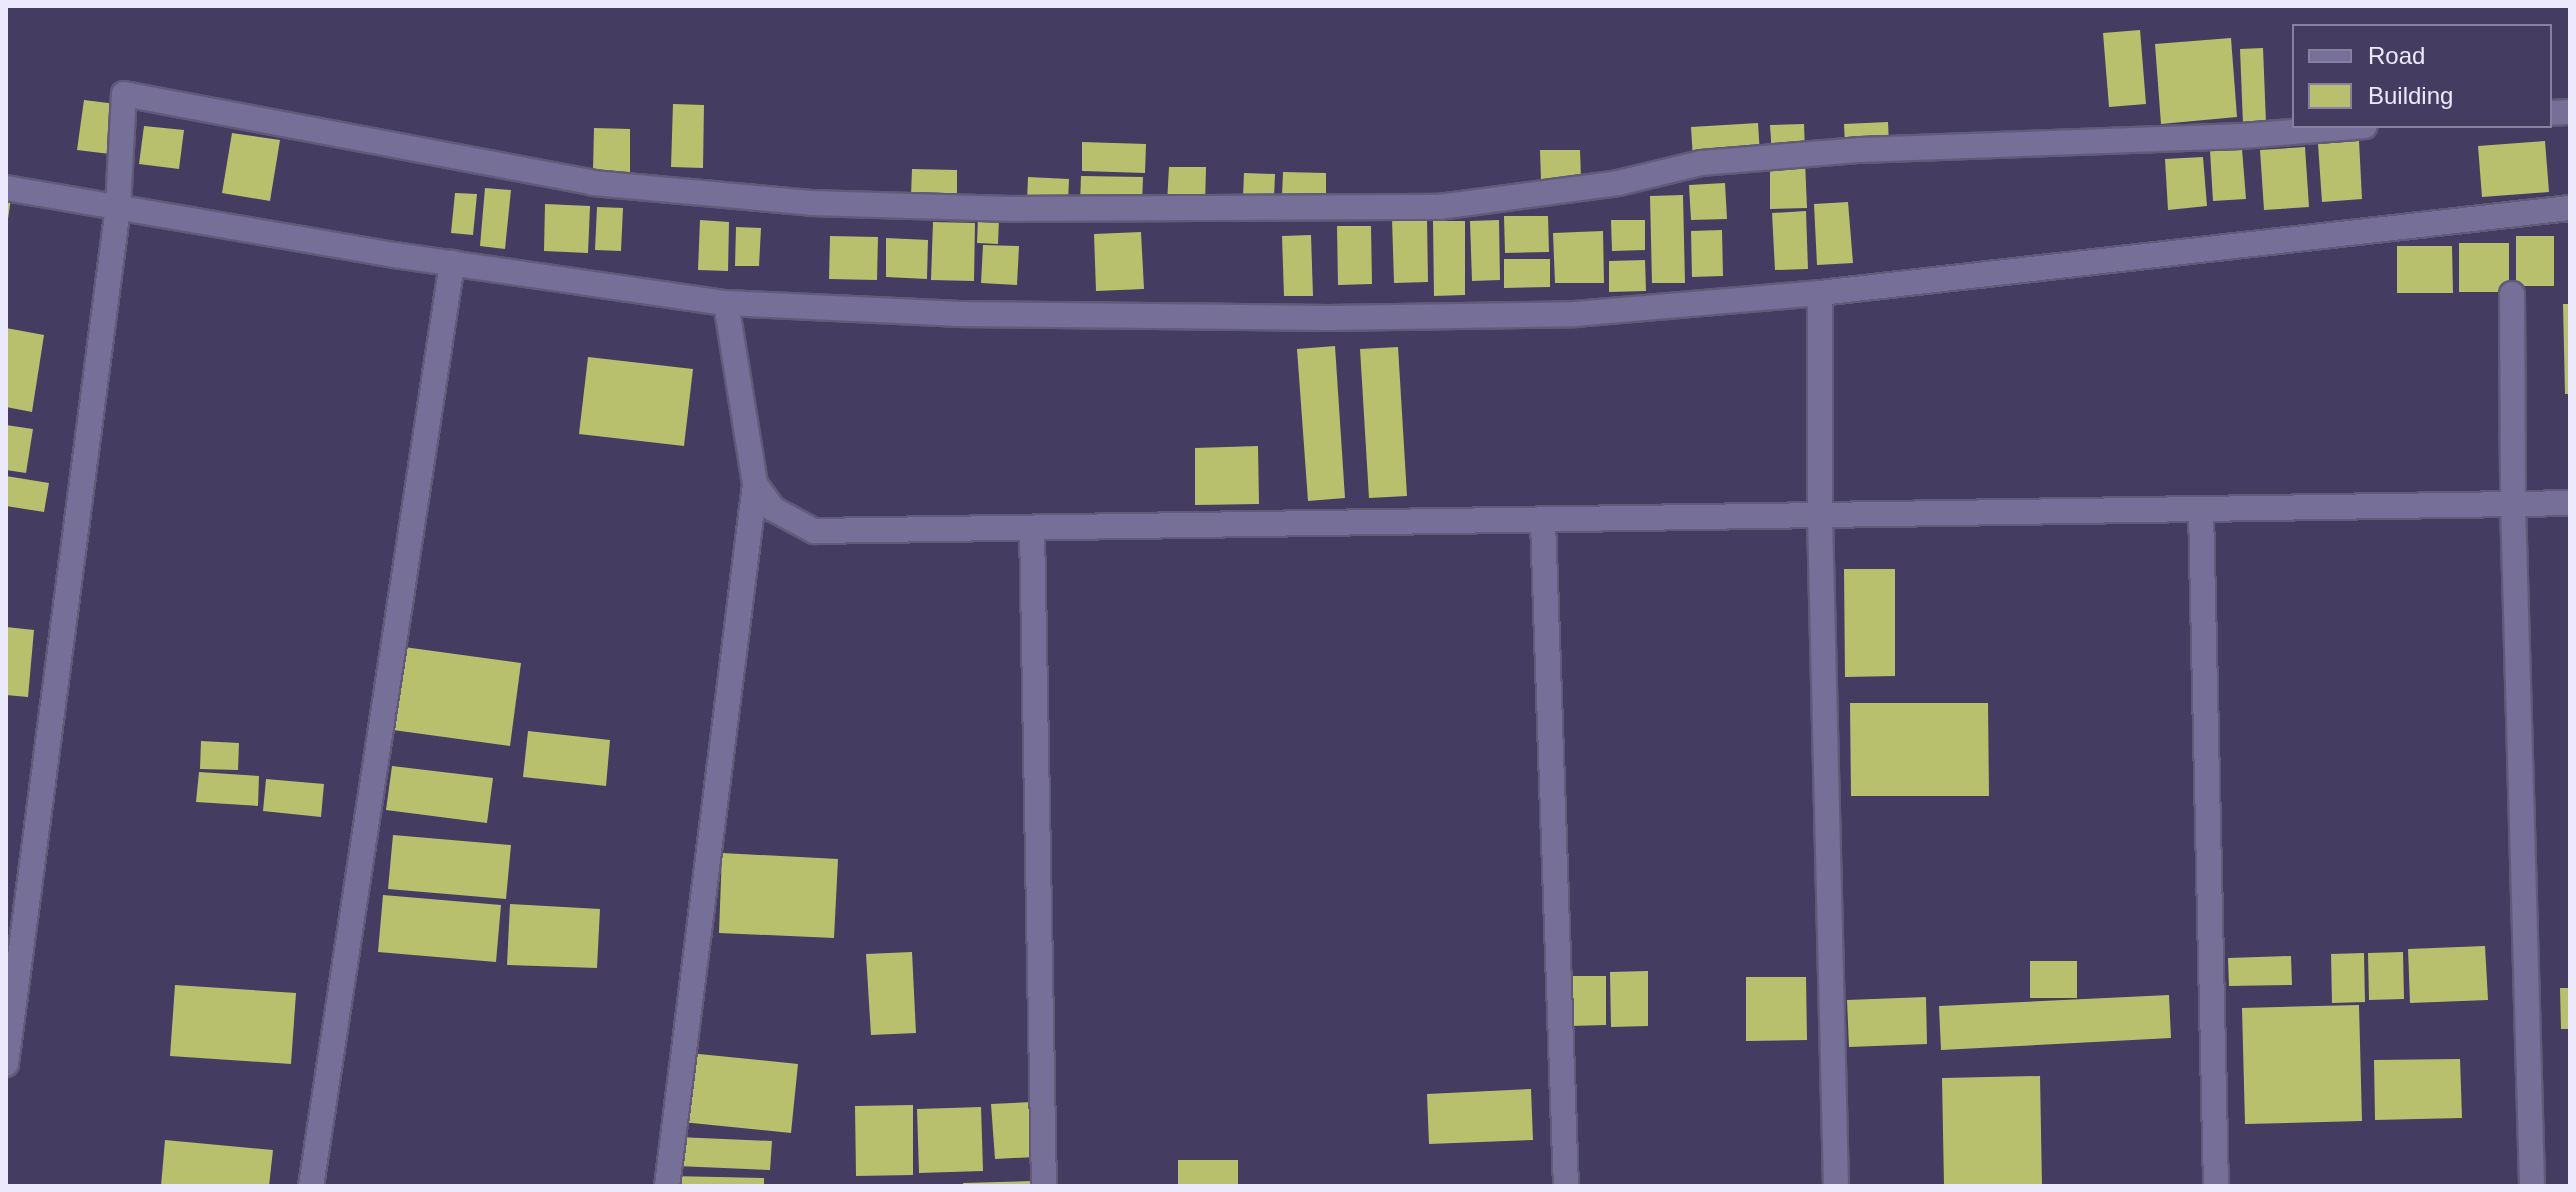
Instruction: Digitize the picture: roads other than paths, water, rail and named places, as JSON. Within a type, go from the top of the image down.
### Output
[{"type":"street","points":[[6,1064],[118,207],[124,94],[593,183],[811,203],[1011,209],[1439,207],[1618,183],[1717,162],[1860,150],[2242,136],[2340,128]]},
{"type":"street","points":[[6,188],[452,263],[726,303],[956,314],[1329,318],[1575,314],[1820,293],[2570,208]]},
{"type":"street","points":[[311,1186],[452,263]]},
{"type":"street","points":[[1820,293],[1820,517],[1836,1186]]},
{"type":"street","points":[[2512,294],[2513,504],[2532,1186]]},
{"type":"street","points":[[667,1186],[755,484],[726,303]]},
{"type":"street","points":[[755,484],[773,509],[814,531],[1543,522],[2570,503]]},
{"type":"street","points":[[2201,510],[2216,1186]]},
{"type":"street","points":[[1543,522],[1566,1186]]},
{"type":"street","points":[[1032,528],[1044,1186]]}]
